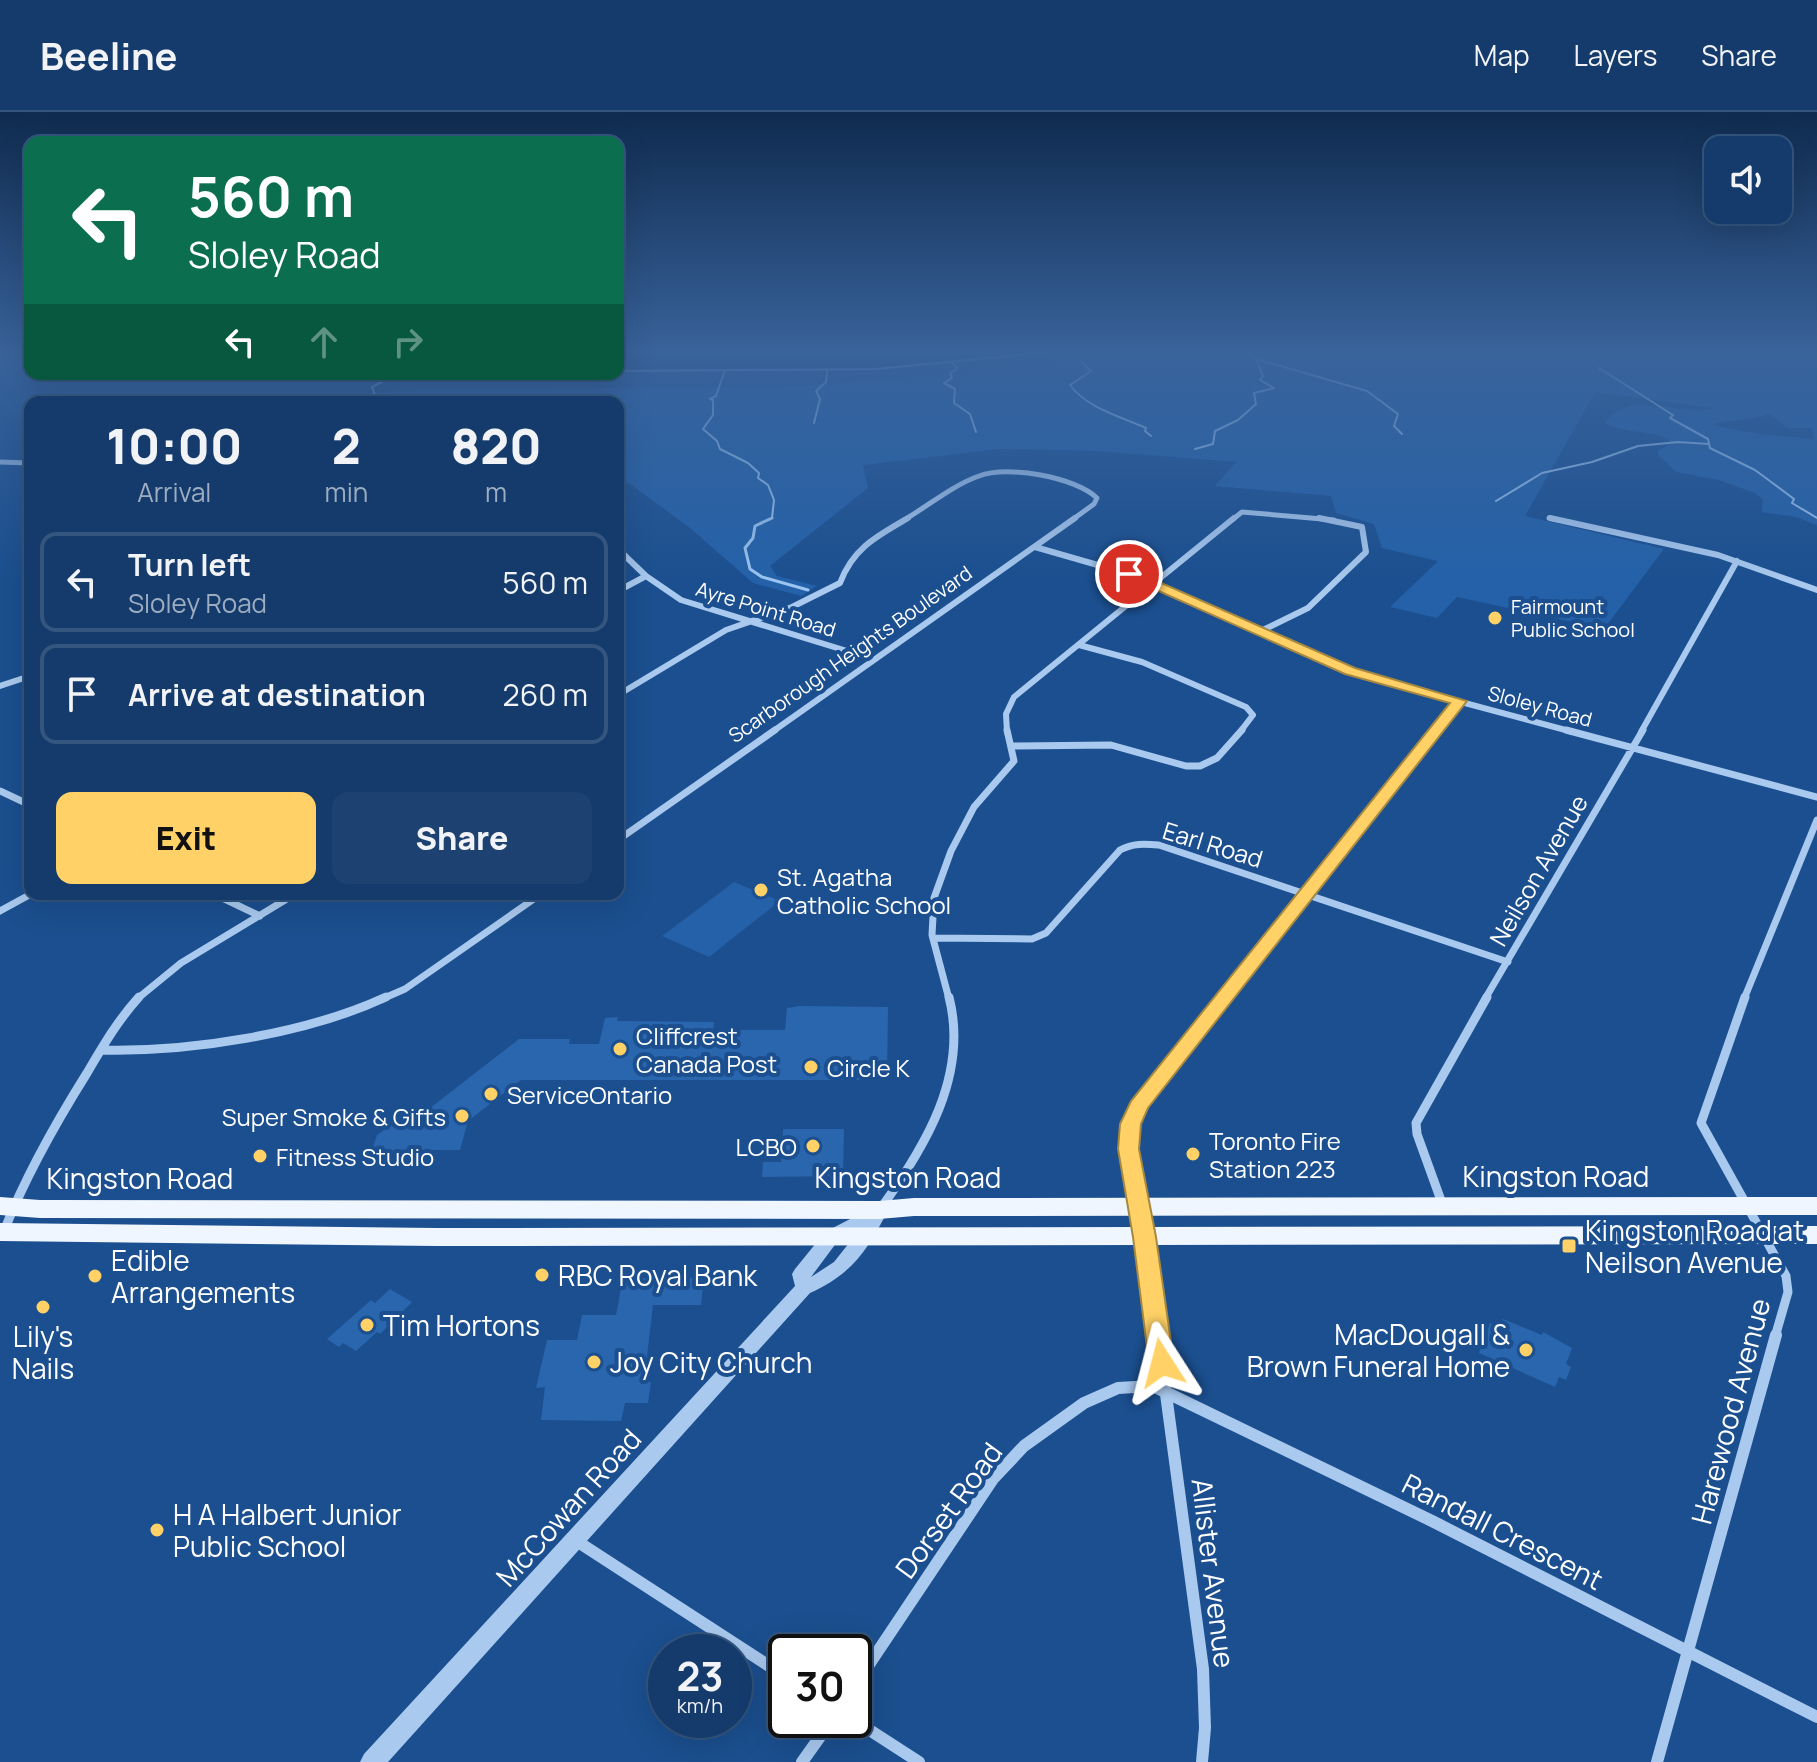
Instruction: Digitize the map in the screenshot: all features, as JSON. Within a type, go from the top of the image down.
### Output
[{"type":"main road","name":"Kingston Road","points":[[6,1206],[804,1207],[879,1210],[914,1207],[1817,1206]]},
{"type":"main road","points":[[2,1232],[831,1237],[1817,1235]]},
{"type":"street","points":[[0,462],[24,463]]},
{"type":"street","name":"Scarborough Heights Boulevard","points":[[624,836],[1035,547],[1094,504],[1095,494],[1030,474],[997,471],[969,481],[863,545],[847,564],[840,583],[792,607],[747,621]]},
{"type":"street","points":[[879,1210],[929,1129],[951,1070],[955,1032],[953,1014],[934,938],[932,909],[939,880],[970,814],[1014,761],[1004,724],[1005,710],[1014,697],[1238,514],[1247,511],[1346,521],[1362,527],[1366,552],[1308,608],[1261,631]]},
{"type":"street","points":[[1549,518],[1737,561],[1817,590]]},
{"type":"street","name":"Sloley Road","points":[[1035,547],[1102,564],[1154,584],[1350,671],[1817,797]]},
{"type":"street","name":"Ayre Point Road","points":[[624,555],[646,576],[681,600],[873,659]]},
{"type":"street","name":"Neilson Avenue","points":[[1443,1206],[1417,1134],[1416,1123],[1423,1106],[1633,747],[1737,561]]},
{"type":"street","points":[[624,588],[646,576]]},
{"type":"street","points":[[624,691],[710,638],[747,621]]},
{"type":"street","points":[[1012,746],[1111,745],[1186,766],[1200,766],[1217,758],[1251,720],[1253,715],[1246,707],[1183,679],[1142,662],[1079,645]]},
{"type":"street","points":[[0,686],[24,678]]},
{"type":"street","points":[[1166,1391],[1145,1237],[1129,1149],[1130,1124],[1139,1106],[1459,701]]},
{"type":"street","points":[[0,791],[24,802]]},
{"type":"street","name":"Harewood Avenue","points":[[1657,1762],[1788,1292],[1786,1276],[1701,1123],[1705,1102],[1817,820]]},
{"type":"street","name":"Earl Road","points":[[934,938],[1023,939],[1046,933],[1120,850],[1129,844],[1159,845],[1508,962]]},
{"type":"street","points":[[0,911],[24,898]]},
{"type":"street","points":[[227,900],[260,916]]},
{"type":"street","points":[[2,1232],[6,1206],[122,1016],[148,987],[285,900]]},
{"type":"street","points":[[102,1050],[154,1051],[192,1047],[345,1016],[405,989],[532,900]]},
{"type":"street","name":"McCowan Road","points":[[372,1762],[804,1288],[827,1279],[858,1251],[879,1210]]},
{"type":"street","name":"McCowan Road","points":[[804,1288],[801,1274],[831,1237],[879,1210]]},
{"type":"street","name":"Dorset Road","points":[[872,1661],[1007,1462],[1024,1446],[1100,1395],[1136,1385],[1166,1391]]},
{"type":"street","name":"Randall Crescent","points":[[1166,1391],[1434,1522],[1817,1717]]},
{"type":"street","name":"Allister Avenue","points":[[1166,1391],[1203,1669],[1205,1728],[1202,1762]]},
{"type":"street","points":[[575,1540],[768,1665]]},
{"type":"street","points":[[872,1732],[919,1762]]},
{"type":"street","points":[[802,1762],[819,1738]]},
{"type":"shaded area","points":[[624,428],[1575,428],[1525,516],[1664,549],[1604,629],[1457,597],[1437,618],[1390,607],[1438,561],[1382,548],[1374,524],[1336,513],[1331,496],[1215,486],[1236,462],[1098,451],[1000,449],[863,465],[868,488],[770,566],[777,576],[817,586],[801,596],[753,583],[690,528],[629,483],[624,484]]},
{"type":"shaded area","points":[[1617,428],[1727,428],[1814,439],[1812,428],[1817,428],[1817,525],[1796,517],[1762,512],[1763,500],[1755,493],[1719,480],[1676,472],[1658,455],[1658,450],[1667,446],[1669,441],[1656,435]]},
{"type":"shaded area","points":[[734,882],[780,901],[709,957],[662,936]]},
{"type":"building","points":[[888,1007],[887,1080],[521,1080],[468,1121],[460,1150],[427,1150],[425,1155],[370,1156],[377,1135],[394,1123],[425,1123],[430,1108],[519,1039],[570,1039],[569,1044],[599,1044],[605,1018],[618,1017],[617,1021],[714,1022],[713,1030],[785,1030],[787,1008]]},
{"type":"building","name":"LCBO","points":[[783,1129],[844,1129],[843,1176],[762,1177],[763,1162],[781,1162]]},
{"type":"building","name":"Joy City Church","points":[[623,1278],[704,1278],[701,1305],[653,1305],[644,1382],[651,1382],[648,1403],[625,1403],[621,1421],[541,1420],[545,1387],[536,1388],[547,1340],[577,1340],[582,1315],[616,1315]]},
{"type":"building","name":"Tim Hortons","points":[[390,1289],[412,1302],[380,1334],[377,1332],[356,1351],[343,1343],[339,1347],[327,1339],[371,1300],[375,1303]]},
{"type":"building","name":"MacDougall & Brown Funeral Home","points":[[1503,1319],[1542,1335],[1543,1332],[1572,1348],[1566,1364],[1571,1367],[1566,1380],[1559,1377],[1555,1387],[1479,1353],[1490,1323],[1499,1327]]},
{"type":"waterway","points":[[704,428],[717,441],[720,449],[748,463],[759,473],[758,478],[768,485],[774,500],[772,518]]},
{"type":"waterway","points":[[975,428],[976,432]]},
{"type":"waterway","points":[[1146,428],[1145,431],[1151,436]]},
{"type":"waterway","points":[[1195,449],[1213,444],[1215,431],[1221,428]]},
{"type":"waterway","points":[[1396,428],[1402,434]]},
{"type":"waterway","points":[[1688,428],[1708,439],[1710,448],[1755,470],[1794,499],[1792,503],[1817,518]]},
{"type":"waterway","points":[[1496,501],[1542,473],[1592,462],[1638,446],[1678,442],[1709,444]]},
{"type":"waterway","points":[[768,520],[772,518]]},
{"type":"waterway","points":[[772,518],[755,526],[753,538],[745,548],[750,569],[762,577],[808,590]]},
{"type":"place","name":"Fairmount Public School","points":[[1495,618]]},
{"type":"place","name":"St. Agatha Catholic School","points":[[761,890]]},
{"type":"place","name":"Cliffcrest Canada Post","points":[[620,1049]]},
{"type":"place","name":"Circle K","points":[[811,1067]]},
{"type":"place","name":"ServiceOntario","points":[[491,1094]]},
{"type":"place","name":"Super Smoke & Gifts","points":[[462,1116]]},
{"type":"place","name":"LCBO","points":[[813,1146]]},
{"type":"place","name":"Toronto Fire Station 223","points":[[1193,1154]]},
{"type":"place","name":"Fitness Studio","points":[[260,1156]]},
{"type":"place","name":"Kingston Road at Neilson Avenue","points":[[1569,1246]]},
{"type":"place","name":"RBC Royal Bank","points":[[542,1275]]},
{"type":"place","name":"Edible Arrangements","points":[[95,1276]]},
{"type":"place","name":"Lily's Nails","points":[[43,1307]]},
{"type":"place","name":"Tim Hortons","points":[[367,1325]]},
{"type":"place","name":"MacDougall & Brown Funeral Home","points":[[1526,1350]]},
{"type":"place","name":"Joy City Church","points":[[594,1362]]},
{"type":"place","name":"H A Halbert Junior Public School","points":[[157,1530]]},
{"type":"route","points":[[1129,574],[1350,671],[1459,701],[1139,1106],[1130,1124],[1129,1149],[1145,1237],[1162,1363]]}]
